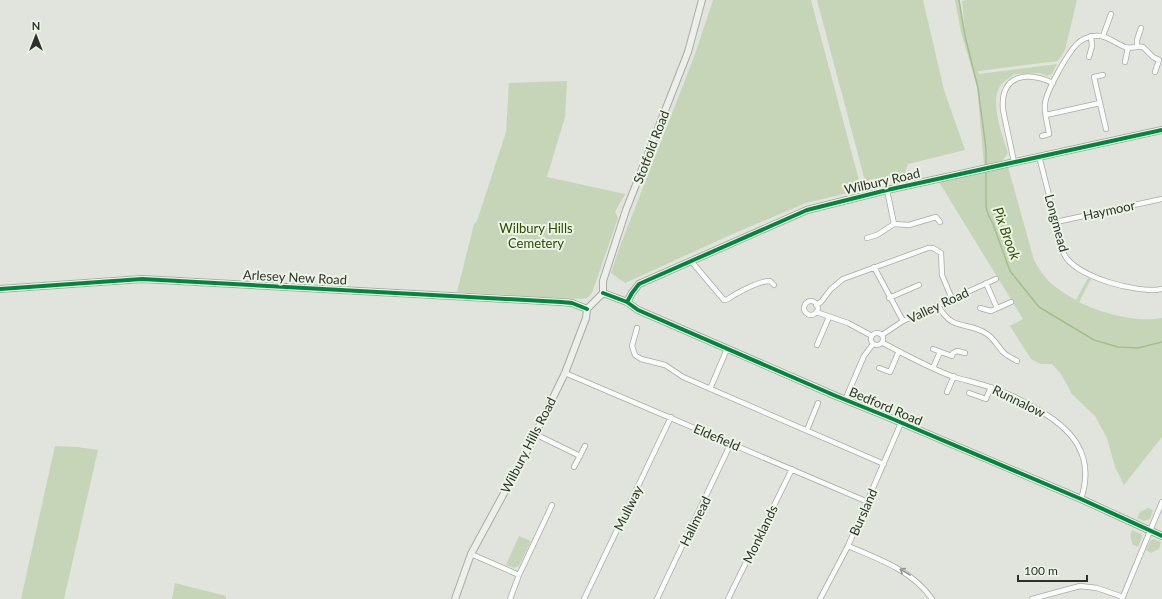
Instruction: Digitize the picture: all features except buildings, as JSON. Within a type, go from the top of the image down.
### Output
[{"type":"street","name":"Stotfold Road","points":[[603,293],[603,281],[626,210],[688,52],[702,0]]},
{"type":"street","points":[[1103,36],[1111,14]]},
{"type":"street","points":[[1137,46],[1137,40],[1141,28]]},
{"type":"street","points":[[1089,57],[1092,46],[1091,36]]},
{"type":"street","points":[[1042,136],[1050,134],[1046,116],[1046,100],[1053,83],[1075,46],[1085,38],[1091,36],[1103,36],[1128,48],[1137,46],[1143,47],[1153,57],[1161,58],[1155,72]]},
{"type":"street","points":[[1125,62],[1128,48]]},
{"type":"street","points":[[1103,75],[1094,77],[1106,129]]},
{"type":"street","points":[[1014,162],[1002,103],[1005,91],[1011,83],[1024,76],[1036,76],[1053,83]]},
{"type":"street","points":[[1046,116],[1100,103]]},
{"type":"street","name":"Wilbury Road","points":[[627,302],[639,284],[807,210],[887,190],[1162,130]]},
{"type":"street","name":"Longmead","points":[[1039,156],[1064,254],[1067,259],[1075,266],[1098,278],[1112,283],[1152,291],[1162,289]]},
{"type":"street","points":[[887,190],[894,224]]},
{"type":"street","name":"Haymoor","points":[[1056,222],[1162,199]]},
{"type":"street","points":[[867,238],[877,235],[894,224],[909,225],[936,217],[940,222]]},
{"type":"street","points":[[816,305],[821,302],[838,282],[874,267],[928,248],[938,250],[941,253],[942,275],[952,298]]},
{"type":"street","points":[[691,261],[724,300],[728,300],[737,293],[764,281],[770,281],[774,285]]},
{"type":"street","points":[[874,267],[889,298],[903,321]]},
{"type":"street","name":"Arlesey New Road","points":[[0,289],[142,279],[561,302],[572,303],[587,309]]},
{"type":"street","name":"Valley Road","points":[[882,335],[903,321],[996,279]]},
{"type":"street","points":[[986,283],[997,308]]},
{"type":"street","points":[[889,298],[919,285]]},
{"type":"street","name":"Bedford Road","points":[[603,293],[627,302],[638,310],[727,349],[1081,499],[1162,536]]},
{"type":"street","points":[[587,309],[603,293]]},
{"type":"street","points":[[816,305],[814,302],[809,302],[805,305],[804,309],[808,315],[813,315],[816,312]]},
{"type":"street","points":[[980,308],[991,311],[1011,302]]},
{"type":"street","points":[[816,305],[816,312]]},
{"type":"street","points":[[938,305],[946,318],[951,322],[984,332],[1004,353],[1017,361]]},
{"type":"street","name":"Wilbury Hills Road","points":[[456,599],[471,554],[535,434],[564,373],[586,318],[587,309]]},
{"type":"street","points":[[816,312],[848,323],[872,336]]},
{"type":"street","points":[[817,345],[829,317]]},
{"type":"street","points":[[638,328],[632,346],[637,357],[665,366],[683,377],[884,464]]},
{"type":"street","points":[[872,336],[876,333],[882,335],[884,338],[883,343],[878,346],[873,344]]},
{"type":"street","points":[[872,336],[871,340],[873,344]]},
{"type":"street","name":"Runnalow","points":[[883,343],[933,368],[1013,395],[1052,417],[1070,434],[1078,445],[1085,465],[1085,487],[1081,499]]},
{"type":"street","points":[[845,400],[864,356],[873,344]]},
{"type":"street","points":[[710,389],[727,349]]},
{"type":"street","points":[[933,349],[952,356],[954,352],[957,351],[965,353]]},
{"type":"street","points":[[879,368],[890,372],[899,351]]},
{"type":"street","points":[[933,368],[940,352]]},
{"type":"street","name":"Eldefield","points":[[564,373],[868,502]]},
{"type":"street","points":[[947,392],[954,376]]},
{"type":"street","points":[[969,393],[986,399],[991,387]]},
{"type":"street","points":[[807,430],[818,403]]},
{"type":"street","name":"Mullway","points":[[584,599],[671,418]]},
{"type":"street","name":"Bursland","points":[[820,599],[848,546],[901,423]]},
{"type":"street","points":[[535,434],[580,456]]},
{"type":"street","name":"Hallmead","points":[[657,599],[731,443]]},
{"type":"street","points":[[574,467],[585,446]]},
{"type":"street","name":"Monklands","points":[[728,599],[792,469]]},
{"type":"street","points":[[1032,599],[1080,586],[1097,588],[1122,598],[1162,502]]},
{"type":"street","points":[[510,599],[519,575],[552,505]]},
{"type":"street","points":[[848,546],[910,575],[920,583],[932,599]]},
{"type":"street","points":[[471,554],[519,575]]},
{"type":"green space","points":[[713,0],[811,0],[860,184],[860,190],[806,203],[735,233],[625,283],[611,273],[694,57]]},
{"type":"green space","points":[[817,0],[923,0],[944,90],[965,150],[908,164],[904,176],[865,181]]},
{"type":"green space","points":[[955,0],[959,0],[965,29],[962,1],[1077,0],[1065,50],[1058,61],[978,71],[979,74],[1057,64],[1052,74],[1047,76],[1039,73],[1016,74],[1008,78],[1001,85],[996,100],[996,109],[1008,153],[1002,161],[984,165],[977,86],[961,32]]},
{"type":"green space","name":"Wilbury Hills Cemetery","points":[[567,81],[565,117],[547,177],[625,194],[615,212],[618,218],[592,293],[587,298],[580,299],[457,292],[474,224],[477,221],[506,132],[509,83]]},
{"type":"green space","points":[[1008,167],[1034,260],[1052,284],[1076,300],[1088,278],[1091,279],[1079,302],[1097,310],[1119,316],[1142,319],[1162,318],[1162,437],[1124,485],[1115,467],[1107,438],[1095,416],[1072,394],[1061,374],[1052,364],[1041,364],[1031,359],[1010,326],[1023,319],[939,182],[942,180]]},
{"type":"green space","points":[[55,446],[98,450],[64,599],[21,599]]},
{"type":"green space","points":[[1148,508],[1153,510],[1150,519],[1144,521],[1137,518],[1140,512]]},
{"type":"green space","points":[[1132,530],[1141,534],[1142,537],[1138,547],[1133,545],[1130,536]]},
{"type":"green space","points":[[519,536],[531,541],[519,566],[514,568],[506,565]]},
{"type":"green space","points":[[1153,539],[1161,542],[1159,549],[1151,553],[1146,550],[1150,541]]},
{"type":"green space","points":[[175,583],[226,596],[226,599],[172,599]]},
{"type":"waterway","name":"Pix Brook","points":[[959,0],[965,36],[978,88],[986,149],[986,166]]},
{"type":"waterway","name":"Pix Brook","points":[[986,170],[986,207],[1010,271],[1039,307],[1094,340],[1118,347],[1138,348],[1162,342]]},
{"type":"cycle path","points":[[627,302],[639,284],[807,210],[887,190],[1162,130]]},
{"type":"cycle path","points":[[0,289],[142,279],[561,302],[572,303],[587,309]]},
{"type":"cycle path","points":[[603,293],[627,302],[638,310],[836,396],[1081,499],[1162,536]]}]
